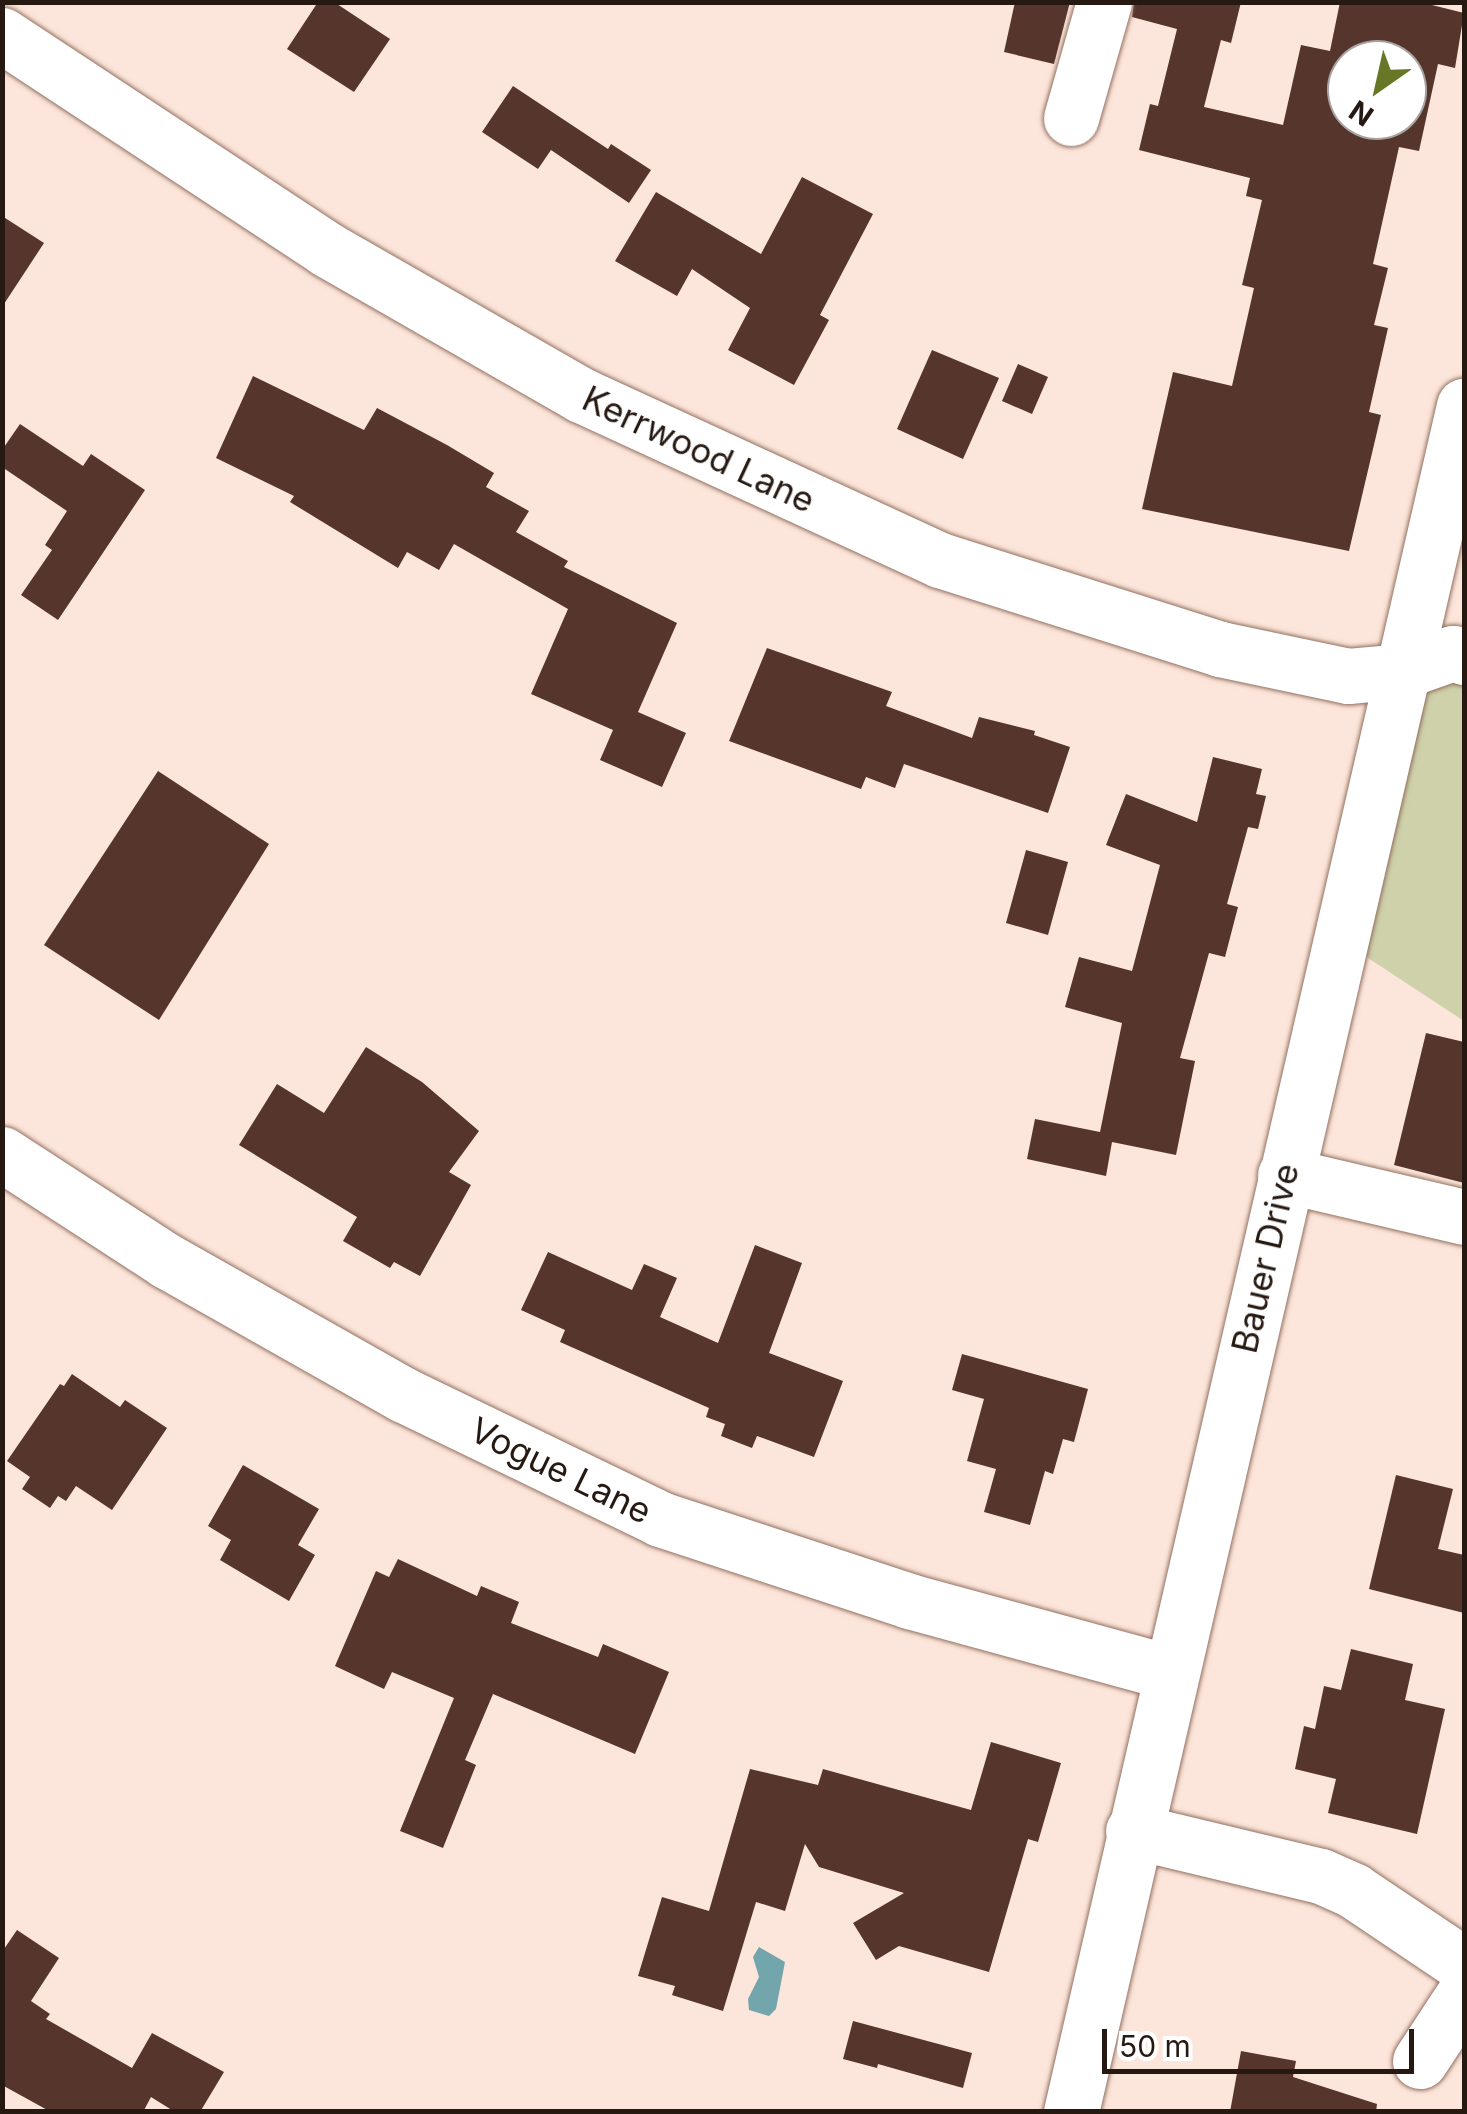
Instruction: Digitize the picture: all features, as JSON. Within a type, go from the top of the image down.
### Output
[{"type":"street","points":[[1072,118],[1104,2]]},
{"type":"street","name":"Kerrwood Lane","points":[[2,35],[362,269],[581,395],[940,560],[1220,649],[1348,676],[1402,671],[1453,652],[1464,658]]},
{"type":"street","name":"Bauer Drive","points":[[1071,2112],[1169,1672],[1464,406]]},
{"type":"street","name":"Vogue Lane","points":[[2,1154],[167,1261],[404,1395],[660,1519],[909,1602],[1169,1672]]},
{"type":"street","points":[[1285,1175],[1464,1216]]},
{"type":"street","points":[[1134,1831],[1321,1876],[1354,1892],[1464,1965]]},
{"type":"street","points":[[1420,2061],[1464,1994]]},
{"type":"green space","points":[[1455,679],[1464,685],[1464,1021],[1362,954],[1426,692]]},
{"type":"water","points":[[759,1947],[785,1962],[776,2009],[769,2016],[749,2010],[748,1999],[759,1977],[753,1957]]},
{"type":"building","points":[[318,2],[334,2],[390,39],[354,92],[287,49]]},
{"type":"building","points":[[1015,2],[1070,2],[1054,64],[1004,52]]},
{"type":"building","points":[[1134,2],[1241,2],[1231,43],[1221,40],[1204,107],[1283,125],[1301,45],[1327,50],[1327,140],[1421,140],[1419,151],[1399,147],[1373,264],[1388,268],[1374,325],[1388,328],[1369,412],[1381,415],[1349,551],[1142,509],[1173,372],[1232,386],[1254,288],[1242,285],[1262,200],[1246,196],[1250,178],[1139,150],[1150,104],[1158,106],[1177,29],[1132,17]]},
{"type":"building","points":[[1340,2],[1420,2],[1464,13],[1455,68],[1438,64],[1427,114],[1427,40],[1332,40]]},
{"type":"building","points":[[513,86],[608,149],[611,144],[651,170],[629,203],[551,150],[538,169],[482,132]]},
{"type":"building","points":[[802,177],[873,214],[820,315],[829,320],[794,385],[728,350],[750,308],[692,269],[677,296],[615,261],[656,192],[761,254]]},
{"type":"building","points":[[2,216],[44,243],[2,307]]},
{"type":"building","points":[[932,350],[999,378],[963,459],[897,429]]},
{"type":"building","points":[[1018,364],[1048,377],[1032,414],[1002,401]]},
{"type":"building","points":[[253,376],[364,430],[377,408],[447,445],[494,473],[486,487],[529,511],[516,532],[568,561],[564,567],[677,623],[638,712],[686,733],[662,787],[600,760],[613,730],[531,694],[568,609],[454,544],[439,570],[407,552],[398,568],[290,502],[294,496],[216,458]]},
{"type":"building","points":[[20,424],[83,466],[91,454],[145,490],[58,620],[21,595],[52,550],[45,545],[67,511],[2,467],[2,450]]},
{"type":"building","points":[[767,648],[892,692],[886,706],[972,738],[979,717],[1035,731],[1034,735],[1070,747],[1048,813],[904,764],[895,788],[866,777],[861,789],[729,741]]},
{"type":"building","points":[[1213,757],[1262,769],[1256,794],[1266,796],[1258,829],[1248,827],[1227,904],[1238,907],[1225,957],[1209,953],[1180,1058],[1195,1061],[1176,1155],[1112,1142],[1106,1176],[1027,1159],[1035,1119],[1100,1132],[1122,1023],[1065,1007],[1079,957],[1132,971],[1160,865],[1106,845],[1126,794],[1197,822]]},
{"type":"building","points":[[158,771],[269,844],[159,1020],[44,945]]},
{"type":"building","points":[[1026,850],[1068,862],[1048,935],[1006,923]]},
{"type":"building","points":[[1426,1033],[1464,1042],[1464,1183],[1394,1165]]},
{"type":"building","points":[[366,1047],[422,1082],[479,1131],[449,1172],[471,1185],[420,1276],[394,1262],[390,1268],[343,1241],[357,1217],[239,1145],[277,1084],[324,1113]]},
{"type":"building","points":[[755,1245],[802,1263],[769,1353],[843,1381],[814,1457],[757,1436],[752,1448],[721,1436],[725,1424],[706,1417],[709,1408],[560,1342],[565,1330],[521,1310],[548,1252],[632,1290],[644,1264],[677,1278],[660,1317],[718,1343]]},
{"type":"building","points":[[962,1354],[1088,1389],[1074,1442],[1063,1439],[1053,1474],[1045,1471],[1030,1525],[984,1512],[996,1469],[967,1461],[984,1399],[952,1390]]},
{"type":"building","points":[[72,1374],[120,1407],[125,1400],[167,1428],[112,1510],[76,1486],[66,1501],[58,1496],[50,1508],[22,1489],[30,1477],[7,1461],[60,1384],[64,1386]]},
{"type":"building","points":[[243,1465],[319,1509],[298,1545],[315,1555],[289,1601],[220,1560],[231,1540],[208,1526]]},
{"type":"building","points":[[1396,1475],[1453,1489],[1438,1549],[1464,1555],[1464,1613],[1369,1589]]},
{"type":"building","points":[[398,1559],[477,1596],[481,1586],[519,1602],[511,1623],[598,1657],[603,1644],[669,1672],[635,1754],[493,1694],[465,1760],[476,1765],[443,1848],[400,1831],[454,1698],[392,1672],[384,1689],[335,1666],[376,1571],[389,1577]]},
{"type":"building","points":[[1351,1649],[1413,1664],[1405,1700],[1445,1709],[1417,1834],[1328,1813],[1336,1779],[1295,1769],[1304,1726],[1315,1729],[1324,1686],[1341,1690]]},
{"type":"building","points":[[991,1742],[1061,1763],[1038,1842],[1028,1839],[989,1972],[899,1946],[876,1960],[853,1923],[904,1893],[819,1867],[805,1844],[785,1911],[756,1902],[723,2011],[672,1995],[675,1986],[638,1976],[662,1897],[709,1911],[750,1769],[818,1785],[823,1769],[971,1810]]},
{"type":"building","points":[[17,1930],[59,1958],[31,2001],[50,2014],[46,2019],[132,2068],[152,2033],[224,2072],[200,2112],[175,2112],[151,2097],[143,2112],[51,2112],[2,2085],[2,1952]]},
{"type":"building","points":[[853,2021],[972,2053],[963,2088],[878,2064],[877,2068],[843,2059]]},
{"type":"building","points":[[1241,2051],[1296,2061],[1293,2077],[1377,2104],[1376,2112],[1230,2112]]}]
